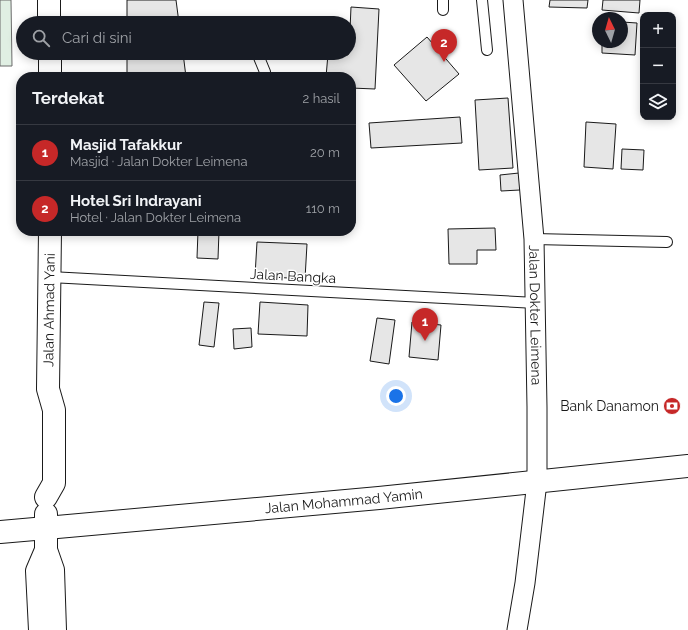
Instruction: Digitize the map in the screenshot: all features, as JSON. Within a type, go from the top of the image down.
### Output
[{"type":"main road","points":[[49,0],[49,16]]},
{"type":"main road","points":[[50,60],[50,72]]},
{"type":"main road","name":"Jalan Ahmad Yani","points":[[50,236],[48,390],[41,409],[41,483],[46,497],[46,539],[53,570],[55,630]]},
{"type":"main road","name":"Jalan Mohammad Yamin","points":[[0,532],[46,539],[379,498],[688,466]]},
{"type":"main road","name":"Jalan Ahmad Yani","points":[[40,630],[37,571],[46,539]]},
{"type":"street","name":"Jalan Dokter Leimena","points":[[513,0],[534,239],[536,304],[537,482],[525,583],[517,630]]},
{"type":"lane","points":[[443,0],[443,10]]},
{"type":"lane","points":[[482,0],[487,50]]},
{"type":"lane","points":[[260,60],[265,72]]},
{"type":"lane","points":[[534,239],[667,242]]},
{"type":"lane","name":"Jalan Bangka","points":[[50,277],[536,304]]},
{"type":"green space","points":[[0,0],[11,0],[12,66],[0,66]]},
{"type":"building","points":[[127,0],[176,0],[178,16],[127,16]]},
{"type":"building","points":[[550,0],[588,0],[587,8],[549,7]]},
{"type":"building","points":[[603,0],[640,0],[639,13],[602,10]]},
{"type":"building","points":[[351,7],[379,9],[375,89],[356,88],[356,72],[326,72],[327,60],[356,60],[356,16],[351,16]]},
{"type":"building","points":[[628,22],[637,23],[635,55],[602,53],[602,48],[628,48]]},
{"type":"building","points":[[427,37],[459,74],[426,101],[394,65]]},
{"type":"building","points":[[127,60],[184,60],[185,72],[127,72]]},
{"type":"building","points":[[508,98],[513,168],[479,170],[475,100]]},
{"type":"building","points":[[460,117],[462,143],[371,148],[369,123]]},
{"type":"building","points":[[586,122],[616,124],[613,169],[584,167]]},
{"type":"building","points":[[622,149],[644,150],[643,170],[621,169]]},
{"type":"building","points":[[519,173],[520,190],[501,191],[500,175]]},
{"type":"building","points":[[495,228],[496,250],[477,250],[477,264],[449,264],[448,229]]},
{"type":"building","points":[[198,236],[219,236],[218,259],[197,258]]},
{"type":"building","points":[[257,242],[307,244],[305,279],[255,276]]},
{"type":"building","points":[[204,302],[219,303],[214,347],[199,345]]},
{"type":"building","points":[[260,302],[308,305],[307,336],[258,334]]},
{"type":"building","points":[[377,318],[395,320],[389,364],[370,361]]},
{"type":"building","points":[[412,322],[441,325],[438,360],[409,357]]},
{"type":"building","points":[[251,328],[252,347],[234,349],[233,329]]},
{"type":"place","name":"Hotel Sri Indrayani","points":[[444,62]]},
{"type":"place","name":"Masjid Tafakkur","points":[[425,341]]},
{"type":"place","name":"Bank Danamon","points":[[672,406]]}]
